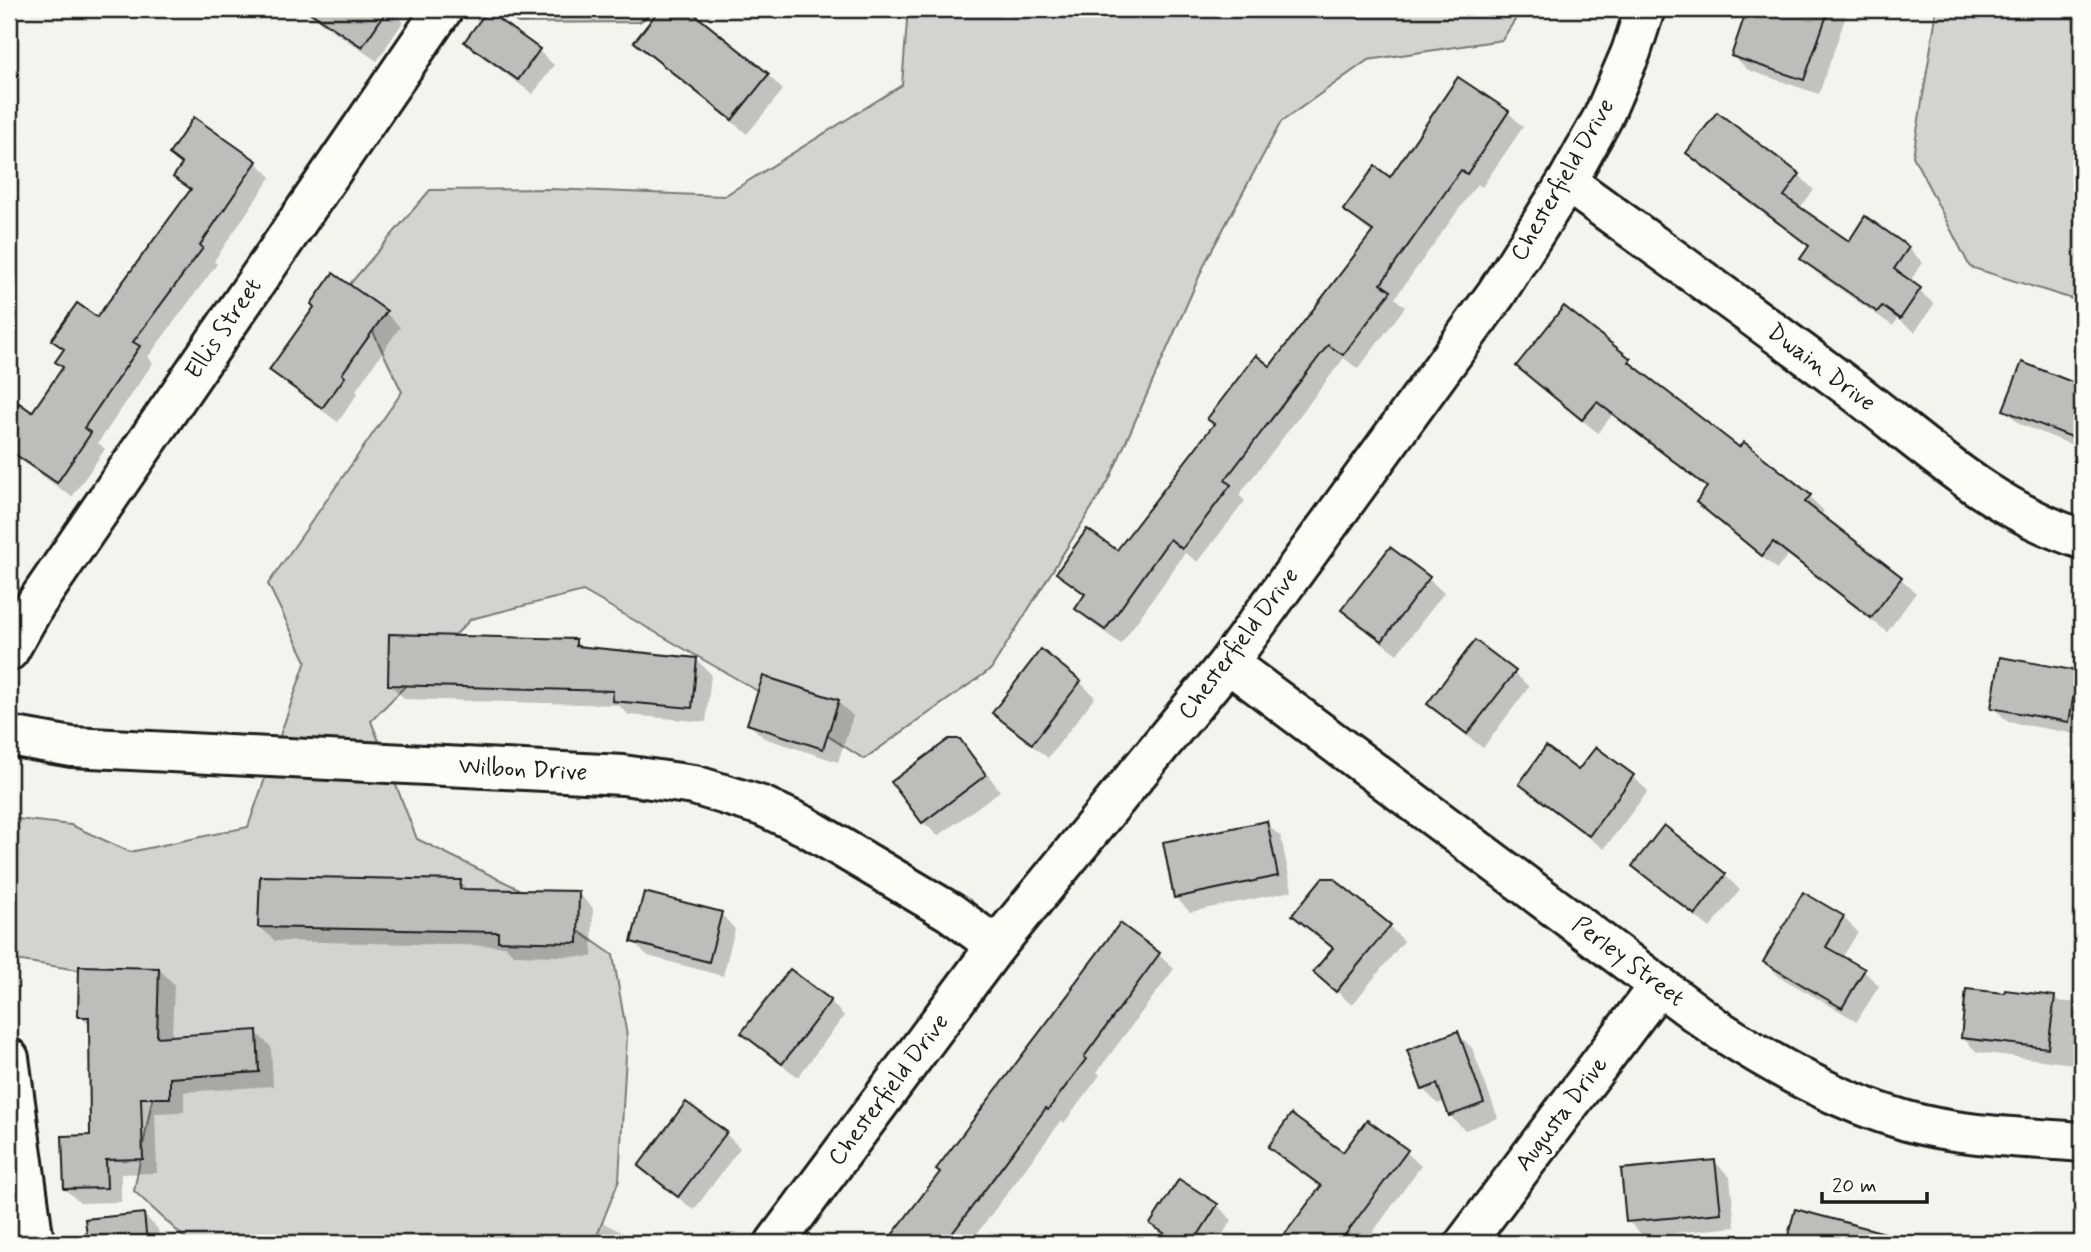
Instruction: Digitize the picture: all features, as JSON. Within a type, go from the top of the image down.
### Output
[{"type":"street","name":"Ellis Street","points":[[9,651],[34,605],[443,9]]},
{"type":"street","name":"Chesterfield Drive","points":[[775,1243],[996,946],[1228,663],[1496,293],[1567,182],[1602,117],[1631,52],[1645,9]]},
{"type":"street","name":"Dwain Drive","points":[[1567,182],[1843,383],[1979,488],[2019,513],[2082,539]]},
{"type":"street","name":"Perley Street","points":[[1228,663],[1716,1028],[1776,1066],[1840,1097],[1908,1121],[1954,1131],[2082,1142]]},
{"type":"street","name":"Wilbon Drive","points":[[9,736],[72,747],[623,775],[694,785],[762,806],[805,826],[950,912],[996,946]]},
{"type":"street","name":"Augusta Drive","points":[[1465,1243],[1659,985]]},
{"type":"street","points":[[9,1058],[34,1243]]},
{"type":"shaded area","points":[[499,9],[660,9],[639,22],[518,23]]},
{"type":"shaded area","points":[[908,9],[1522,9],[1502,40],[1368,60],[1281,122],[1206,261],[1109,480],[991,669],[864,759],[751,687],[583,591],[471,619],[371,721],[417,839],[517,888],[613,955],[627,1036],[619,1180],[594,1243],[190,1243],[134,1191],[159,1065],[127,978],[9,959],[9,818],[71,825],[130,852],[248,827],[306,661],[268,584],[402,392],[350,284],[430,190],[551,189],[724,196],[902,85]]},
{"type":"shaded area","points":[[1935,9],[2082,9],[2082,302],[1970,267],[1913,156]]},
{"type":"building","points":[[305,9],[388,9],[362,47]]},
{"type":"building","points":[[660,9],[688,9],[769,74],[732,120],[634,42]]},
{"type":"building","points":[[1747,9],[1829,9],[1804,80],[1731,56]]},
{"type":"building","points":[[487,11],[540,49],[518,80],[464,42]]},
{"type":"building","points":[[1458,77],[1509,111],[1467,174],[1461,170],[1381,284],[1391,291],[1343,355],[1328,345],[1225,480],[1231,485],[1182,549],[1170,539],[1105,630],[1075,609],[1085,594],[1056,573],[1087,529],[1117,550],[1214,424],[1207,419],[1256,355],[1270,366],[1373,231],[1343,210],[1375,166],[1390,177]]},
{"type":"building","points":[[1717,112],[1800,174],[1784,196],[1849,241],[1865,216],[1909,247],[1894,269],[1921,288],[1900,319],[1882,306],[1877,312],[1800,259],[1809,246],[1686,153]]},
{"type":"building","points":[[194,117],[257,161],[200,245],[203,248],[133,342],[140,346],[84,428],[91,433],[57,483],[9,450],[9,418],[19,403],[32,412],[63,367],[55,362],[64,349],[51,340],[77,303],[97,317],[191,189],[173,177],[182,164],[169,154]]},
{"type":"building","points":[[333,273],[387,311],[342,374],[345,377],[322,408],[269,370],[314,307],[311,304]]},
{"type":"building","points":[[1564,306],[1631,359],[1629,362],[1739,447],[1744,442],[1811,495],[1805,502],[1902,577],[1871,618],[1773,542],[1762,556],[1696,502],[1707,487],[1597,402],[1582,420],[1516,366]]},
{"type":"building","points":[[2022,362],[2082,386],[2082,441],[2003,410]]},
{"type":"building","points":[[1390,547],[1430,577],[1382,641],[1341,610]]},
{"type":"building","points":[[389,634],[576,639],[576,646],[697,658],[692,708],[612,701],[613,691],[388,685]]},
{"type":"building","points":[[1475,640],[1516,671],[1467,734],[1427,704]]},
{"type":"building","points":[[1041,649],[1081,681],[1032,744],[992,713]]},
{"type":"building","points":[[2000,657],[2078,671],[2069,722],[1991,708]]},
{"type":"building","points":[[763,676],[839,700],[823,749],[747,724]]},
{"type":"building","points":[[949,739],[960,739],[986,775],[922,823],[891,782]]},
{"type":"building","points":[[1546,746],[1578,770],[1596,747],[1634,775],[1589,836],[1519,784]]},
{"type":"building","points":[[1267,821],[1278,876],[1174,898],[1163,842]]},
{"type":"building","points":[[1664,825],[1726,874],[1695,915],[1632,866]]},
{"type":"building","points":[[260,876],[461,880],[460,889],[579,891],[578,943],[498,941],[498,932],[258,927]]},
{"type":"building","points":[[1322,878],[1333,878],[1391,925],[1336,992],[1313,972],[1333,948],[1292,915]]},
{"type":"building","points":[[644,892],[722,912],[709,962],[631,942]]},
{"type":"building","points":[[1803,892],[1844,916],[1826,947],[1865,969],[1842,1008],[1763,962]]},
{"type":"building","points":[[1120,923],[1160,953],[1084,1057],[1086,1059],[945,1243],[886,1243],[940,1172],[936,1169]]},
{"type":"building","points":[[79,966],[159,968],[157,1037],[257,1030],[259,1072],[170,1078],[170,1098],[141,1098],[143,1159],[106,1160],[107,1188],[64,1189],[62,1136],[90,1135],[89,1017],[78,1017]]},
{"type":"building","points":[[790,969],[831,1000],[782,1064],[741,1033]]},
{"type":"building","points":[[1966,989],[2055,996],[2048,1048],[1961,1038]]},
{"type":"building","points":[[1458,1031],[1484,1103],[1449,1116],[1437,1084],[1422,1090],[1407,1050]]},
{"type":"building","points":[[686,1102],[727,1132],[678,1197],[638,1166]]},
{"type":"building","points":[[1291,1114],[1343,1152],[1367,1120],[1408,1150],[1339,1243],[1278,1243],[1321,1186],[1268,1147]]},
{"type":"building","points":[[1715,1160],[1721,1213],[1626,1222],[1621,1169]]},
{"type":"building","points":[[1179,1179],[1218,1204],[1193,1243],[1179,1243],[1150,1224]]},
{"type":"building","points":[[1795,1209],[1889,1234],[1888,1243],[1786,1243]]},
{"type":"building","points":[[144,1213],[147,1243],[88,1243],[85,1219]]}]
